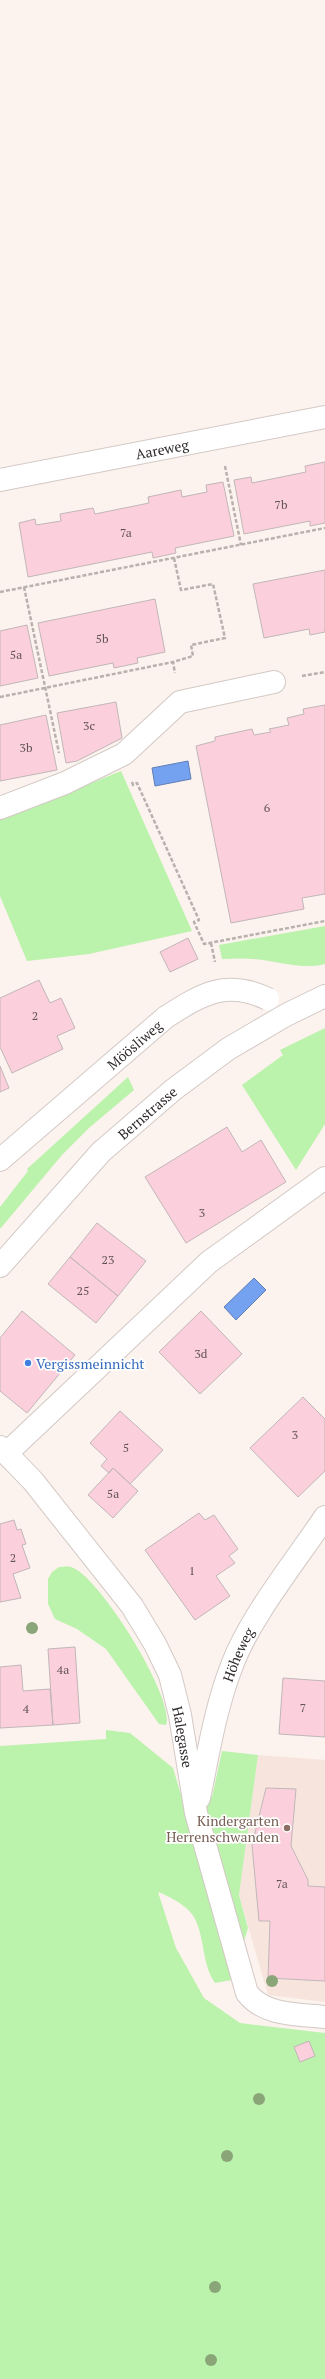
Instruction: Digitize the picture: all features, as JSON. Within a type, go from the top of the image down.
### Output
[{"type":"street","name":"Aareweg","points":[[0,480],[325,417]]},
{"type":"street","points":[[0,808],[65,783],[124,754],[180,702],[274,682]]},
{"type":"street","name":"Möösliweg","points":[[0,1160],[166,1017],[194,999],[229,989],[243,990],[268,999],[286,1015]]},
{"type":"street","name":"Bernstrasse","points":[[0,1266],[101,1152],[179,1085],[228,1049],[286,1015],[325,996]]},
{"type":"street","points":[[4,1450],[209,1262],[325,1178]]},
{"type":"street","name":"Halegasse","points":[[4,1450],[96,1558],[132,1606],[155,1644],[170,1675],[180,1715],[196,1813],[247,1992],[262,2007],[272,2010],[325,2017]]},
{"type":"street","name":"Höheweg","points":[[196,1813],[219,1707],[231,1668],[252,1626],[325,1517]]},
{"type":"path","points":[[219,438],[241,545]]},
{"type":"path","points":[[0,592],[325,528]]},
{"type":"path","points":[[174,558],[181,590],[213,584],[225,638],[191,645]]},
{"type":"path","points":[[24,587],[65,783]]},
{"type":"path","points":[[0,697],[173,662]]},
{"type":"path","points":[[132,782],[133,785],[137,784],[199,920],[194,922],[204,944],[325,921]]},
{"type":"path","points":[[211,943],[215,962]]},
{"type":"shaded area","name":"Kindergarten Herrenschwanden","points":[[258,1755],[325,1760],[325,2002],[268,1995],[239,1895]]},
{"type":"green space","points":[[121,771],[192,931],[89,954],[27,961],[0,896],[0,820]]},
{"type":"green space","points":[[325,926],[325,964],[304,966],[257,959],[222,959],[219,945]]},
{"type":"green space","points":[[325,1028],[325,1124],[296,1170],[242,1085],[283,1055],[280,1050]]},
{"type":"green space","points":[[128,1077],[134,1090],[89,1128],[62,1155],[0,1229],[0,1207],[28,1171],[27,1169]]},
{"type":"green space","points":[[59,1567],[71,1567],[83,1575],[99,1591],[116,1613],[147,1665],[159,1690],[166,1711],[166,1725],[159,1724],[106,1649],[77,1629],[55,1619],[48,1604],[48,1579],[52,1572]]},
{"type":"green space","points":[[106,1730],[130,1733],[173,1768],[184,1805],[212,1797],[222,1751],[258,1755],[239,1895],[248,1928],[232,1980],[215,1983],[208,1968],[201,1935],[195,1919],[189,1910],[179,1902],[158,1892],[176,1948],[204,1998],[240,2023],[325,2033],[325,2379],[0,2379],[0,1746],[106,1739]]},
{"type":"water","points":[[188,761],[191,779],[155,786],[152,768]]},
{"type":"water","points":[[254,1278],[266,1290],[236,1320],[224,1307]]},
{"type":"building","points":[[325,462],[325,523],[310,526],[310,521],[244,534],[234,480],[251,477],[252,483],[306,472],[305,466]]},
{"type":"building","points":[[223,482],[234,536],[175,548],[176,553],[153,558],[152,552],[28,577],[19,523],[35,519],[36,525],[61,521],[60,514],[93,508],[95,514],[149,503],[148,497],[181,490],[182,497],[207,492],[206,485]]},
{"type":"building","points":[[325,570],[325,632],[310,635],[309,629],[264,638],[253,584]]},
{"type":"building","points":[[155,599],[165,652],[137,658],[138,663],[114,668],[113,663],[49,676],[38,623]]},
{"type":"building","points":[[27,625],[38,678],[0,686],[0,631]]},
{"type":"building","points":[[116,702],[122,738],[77,761],[66,763],[57,713]]},
{"type":"building","points":[[325,705],[325,894],[302,898],[304,909],[231,923],[196,746],[215,741],[215,737],[252,729],[254,735],[271,732],[269,729],[289,725],[287,718],[304,714],[303,709]]},
{"type":"building","points":[[46,715],[57,770],[0,781],[0,725]]},
{"type":"building","points":[[188,938],[198,959],[170,972],[160,952]]},
{"type":"building","points":[[39,980],[50,1003],[61,998],[75,1028],[57,1036],[63,1049],[12,1073],[0,1047],[0,998]]},
{"type":"building","points":[[0,1066],[9,1088],[0,1092]]},
{"type":"building","points":[[227,1127],[242,1152],[261,1140],[286,1182],[186,1243],[145,1177]]},
{"type":"building","points":[[97,1223],[146,1261],[118,1296],[70,1257]]},
{"type":"building","points":[[70,1257],[118,1296],[96,1323],[48,1284]]},
{"type":"building","points":[[22,1311],[75,1355],[27,1413],[0,1391],[0,1338]]},
{"type":"building","points":[[201,1311],[242,1354],[200,1394],[159,1352]]},
{"type":"building","points":[[303,1397],[325,1419],[325,1471],[298,1497],[250,1448]]},
{"type":"building","points":[[120,1411],[163,1450],[130,1484],[113,1468],[109,1473],[101,1466],[107,1459],[90,1443]]},
{"type":"building","points":[[113,1468],[138,1491],[113,1518],[88,1495]]},
{"type":"building","points":[[199,1513],[205,1520],[214,1515],[238,1549],[229,1556],[235,1563],[216,1576],[230,1596],[195,1620],[145,1550]]},
{"type":"building","points":[[14,1520],[17,1530],[21,1529],[26,1544],[22,1545],[30,1568],[13,1574],[21,1598],[0,1602],[0,1524]]},
{"type":"building","points":[[75,1647],[80,1723],[53,1725],[48,1649]]},
{"type":"building","points":[[21,1665],[23,1691],[50,1689],[53,1725],[0,1728],[0,1667]]},
{"type":"building","points":[[283,1678],[325,1681],[325,1737],[279,1734]]},
{"type":"building","points":[[266,1788],[296,1789],[291,1846],[308,1880],[308,1886],[325,1887],[325,1981],[268,1978],[270,1921],[259,1921],[252,1845]]},
{"type":"building","points":[[309,2041],[315,2056],[300,2062],[294,2047]]},
{"type":"place","name":"Vergissmeinnicht","points":[[28,1363]]},
{"type":"place","name":"Kindergarten Herrenschwanden","points":[[287,1828]]}]
